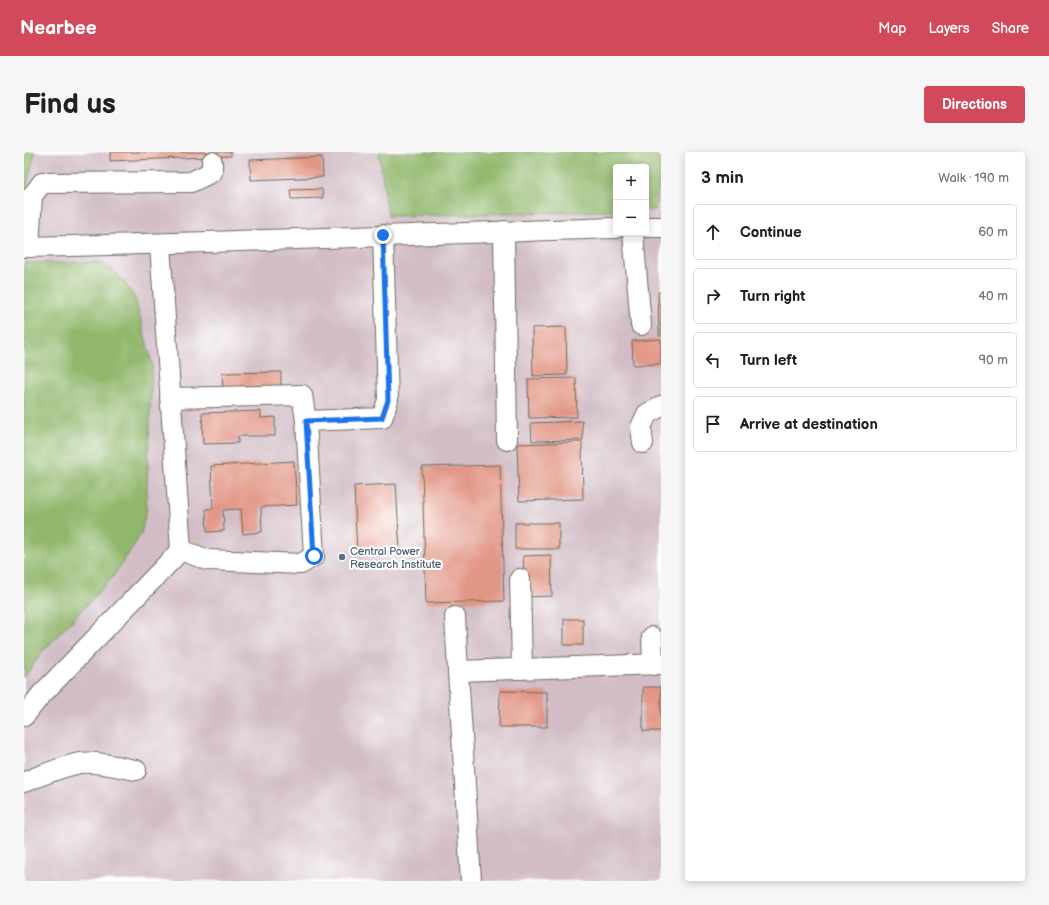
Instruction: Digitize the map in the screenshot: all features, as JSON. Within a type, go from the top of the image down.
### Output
[{"type":"street","points":[[212,162],[212,172],[191,182],[42,183],[32,196],[27,247],[160,245],[383,235],[613,228]]},
{"type":"street","points":[[649,227],[661,226]]},
{"type":"street","points":[[504,231],[508,440]]},
{"type":"street","points":[[306,421],[382,418],[388,400],[383,235]]},
{"type":"street","points":[[633,236],[641,325]]},
{"type":"street","points":[[24,716],[41,695],[181,550],[160,245]]},
{"type":"street","points":[[170,398],[302,395],[306,421],[314,556],[301,564],[208,560],[181,550]]},
{"type":"street","points":[[643,443],[641,428],[646,414],[661,406]]},
{"type":"street","points":[[520,578],[522,669]]},
{"type":"street","points":[[455,617],[471,881]]},
{"type":"street","points":[[458,671],[657,665],[652,637]]},
{"type":"street","points":[[24,782],[44,774],[81,763],[107,764],[136,770]]},
{"type":"shaded area","name":"Central Power Research Institute","points":[[24,152],[661,152],[661,881],[24,881]]},
{"type":"green space","points":[[24,152],[35,152],[24,197]]},
{"type":"green space","points":[[379,152],[661,152],[661,167],[655,210],[649,210],[649,164],[613,164],[613,211],[388,216]]},
{"type":"green space","points":[[102,262],[121,278],[135,298],[152,364],[146,511],[141,534],[113,577],[41,653],[24,678],[24,263]]},
{"type":"building","points":[[110,152],[231,152],[231,156],[110,161]]},
{"type":"building","points":[[322,157],[323,177],[251,180],[250,160]]},
{"type":"building","points":[[322,189],[323,198],[291,199],[290,190]]},
{"type":"building","points":[[658,292],[661,292],[661,336],[659,336]]},
{"type":"building","points":[[566,327],[567,375],[533,376],[532,328]]},
{"type":"building","points":[[661,339],[661,364],[633,365],[632,341]]},
{"type":"building","points":[[281,372],[281,388],[223,389],[222,373]]},
{"type":"building","points":[[576,378],[577,417],[529,418],[528,379]]},
{"type":"building","points":[[261,411],[261,418],[275,417],[275,436],[238,436],[238,443],[203,444],[202,413]]},
{"type":"building","points":[[582,421],[583,440],[532,441],[531,423]]},
{"type":"building","points":[[582,442],[583,499],[519,501],[517,444]]},
{"type":"building","points":[[294,461],[297,505],[261,507],[262,532],[243,534],[241,509],[223,510],[224,531],[207,532],[206,509],[213,509],[211,466]]},
{"type":"building","points":[[500,465],[504,601],[426,603],[422,467]]},
{"type":"building","points":[[396,484],[400,552],[357,555],[354,486]]},
{"type":"building","points":[[515,523],[559,523],[559,549],[515,549]]},
{"type":"building","points":[[551,555],[552,596],[525,597],[523,556]]},
{"type":"building","points":[[564,619],[583,619],[583,645],[564,645]]},
{"type":"building","points":[[643,687],[661,687],[661,731],[643,731]]},
{"type":"building","points":[[500,691],[547,692],[547,727],[499,727]]},
{"type":"place","name":"Central Power Research Institute","points":[[342,557]]},
{"type":"route","points":[[314,556],[306,421],[382,418],[388,400],[383,235]]}]
